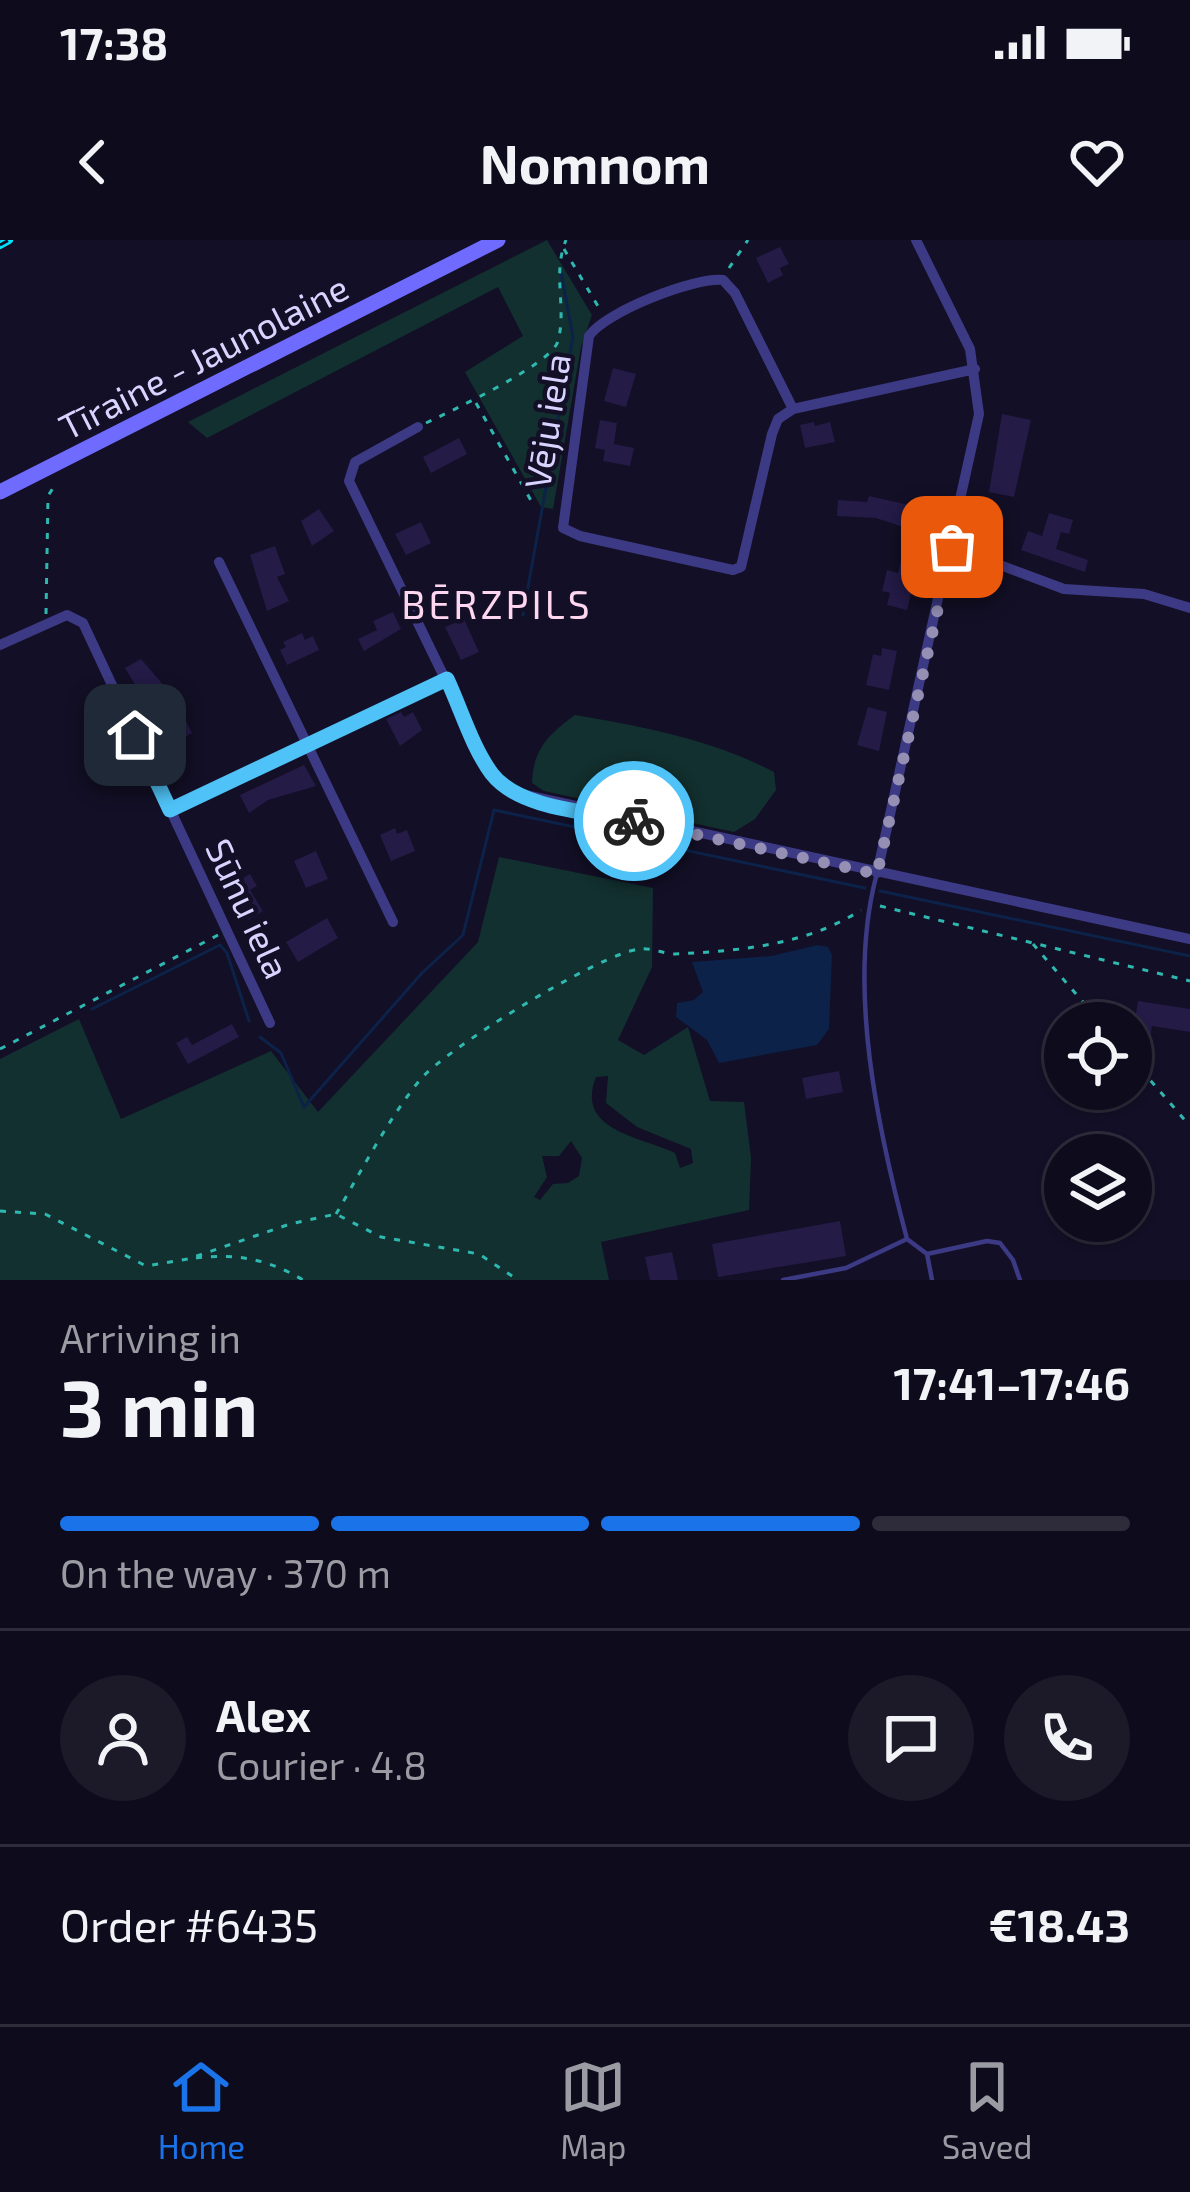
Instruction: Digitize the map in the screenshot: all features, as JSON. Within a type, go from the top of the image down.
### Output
[{"type":"main road","name":"Tīraine - Jaunolaine","points":[[0,493],[498,240]]},
{"type":"street","points":[[877,874],[980,414],[975,369],[961,328],[916,240]]},
{"type":"street","name":"Vēju iela","points":[[723,280],[735,293],[794,409],[778,419],[772,434],[741,567],[733,570],[563,528],[590,336],[606,317],[701,282],[723,280]]},
{"type":"street","points":[[794,409],[975,369]]},
{"type":"street","points":[[418,427],[355,462],[348,472],[492,774],[516,793],[1190,939]]},
{"type":"street","points":[[952,547],[1064,589],[1144,594],[1190,608]]},
{"type":"street","points":[[219,562],[393,922]]},
{"type":"street","name":"Sūnu iela","points":[[46,621],[68,615],[83,623],[270,1023]]},
{"type":"street","points":[[0,645],[46,621]]},
{"type":"street","points":[[170,810],[447,679]]},
{"type":"lane","points":[[877,874],[864,995],[886,1153],[907,1239],[927,1254],[932,1280]]},
{"type":"lane","points":[[783,1280],[846,1268],[907,1239]]},
{"type":"lane","points":[[927,1254],[987,1241],[1000,1243],[1020,1280]]},
{"type":"path","points":[[418,427],[475,402],[551,355],[559,339],[557,262],[566,240]]},
{"type":"path","points":[[731,266],[748,240]]},
{"type":"path","points":[[563,248],[606,317]]},
{"type":"path","points":[[475,402],[533,504]]},
{"type":"path","points":[[46,621],[48,496],[52,488]]},
{"type":"path","points":[[337,1214],[420,1080],[444,1058],[592,966],[641,948],[670,955],[803,939],[833,928],[871,903],[1190,981]]},
{"type":"path","points":[[0,1049],[227,931]]},
{"type":"path","points":[[1032,942],[1083,1002]]},
{"type":"path","points":[[1152,1082],[1190,1126]]},
{"type":"path","points":[[0,1211],[45,1214],[146,1266],[226,1254],[274,1263],[302,1280]]},
{"type":"path","points":[[188,1259],[290,1224],[337,1214],[381,1237],[479,1254],[518,1280]]},
{"type":"green space","points":[[547,240],[592,315],[581,347],[553,509],[541,507],[465,372],[523,336],[498,287],[207,438],[188,422]]},
{"type":"green space","points":[[575,715],[726,751],[774,772],[776,790],[755,819],[734,832],[544,791],[532,783],[539,752]]},
{"type":"green space","points":[[499,857],[653,888],[652,967],[618,1040],[644,1055],[688,1027],[710,1101],[744,1102],[751,1158],[749,1210],[601,1242],[609,1280],[0,1280],[0,1059],[79,1019],[121,1119],[271,1051],[318,1112],[478,942]],"holes":[[[608,1076],[606,1103],[637,1127],[691,1149],[693,1163],[680,1168],[675,1153],[602,1120],[592,1095],[596,1077]],[[571,1141],[582,1158],[579,1176],[553,1184],[540,1200],[534,1197],[547,1177],[542,1156],[559,1156]]]},
{"type":"water","points":[[828,947],[832,955],[829,1029],[817,1045],[719,1063],[707,1040],[676,1017],[677,1003],[694,1000],[703,992],[692,962],[771,956]]},
{"type":"building","points":[[780,247],[789,264],[780,268],[783,275],[768,283],[756,258]]},
{"type":"building","points":[[613,368],[636,374],[626,407],[604,401]]},
{"type":"building","points":[[1002,414],[1031,420],[1014,497],[989,492]]},
{"type":"building","points":[[600,420],[617,423],[614,444],[634,448],[630,466],[603,461],[605,450],[595,448]]},
{"type":"building","points":[[814,422],[815,426],[830,422],[835,442],[805,448],[800,425]]},
{"type":"building","points":[[459,438],[467,454],[431,473],[423,457]]},
{"type":"building","points":[[869,496],[909,505],[903,527],[876,518],[837,516],[838,500],[867,502]]},
{"type":"building","points":[[319,509],[334,531],[312,546],[301,521]]},
{"type":"building","points":[[1049,513],[1073,520],[1069,534],[1061,532],[1056,549],[1088,560],[1085,572],[1021,550],[1028,531],[1042,536]]},
{"type":"building","points":[[421,522],[431,543],[406,555],[395,534]]},
{"type":"building","points":[[275,546],[285,574],[277,577],[289,601],[267,611],[250,555]]},
{"type":"building","points":[[902,557],[919,561],[907,610],[887,605],[890,593],[882,591],[887,570],[898,573]]},
{"type":"building","points":[[393,612],[401,629],[364,651],[358,639],[377,630],[373,621]]},
{"type":"building","points":[[464,619],[479,652],[461,660],[445,627]]},
{"type":"building","points":[[302,633],[305,640],[313,636],[319,650],[287,665],[280,650],[286,647],[283,642]]},
{"type":"building","points":[[882,648],[897,651],[889,690],[866,685],[873,654],[881,656]]},
{"type":"building","points":[[141,659],[166,688],[145,701],[125,668]]},
{"type":"building","points":[[868,707],[887,712],[879,751],[857,745]]},
{"type":"building","points":[[179,708],[192,733],[171,744],[158,720]]},
{"type":"building","points":[[401,712],[404,717],[413,712],[422,730],[400,746],[386,719]]},
{"type":"building","points":[[304,765],[316,786],[268,800],[249,813],[240,795]]},
{"type":"building","points":[[395,828],[397,834],[407,830],[415,851],[391,861],[380,835]]},
{"type":"building","points":[[316,851],[328,879],[306,888],[294,861]]},
{"type":"building","points":[[250,874],[257,886],[250,890],[263,911],[248,920],[228,887]]},
{"type":"building","points":[[327,918],[338,938],[298,962],[286,942]]},
{"type":"building","points":[[1152,1003],[1190,1009],[1190,1032],[1152,1026]]},
{"type":"building","points":[[232,1024],[239,1037],[188,1064],[176,1043],[187,1037],[192,1045]]},
{"type":"building","points":[[839,1071],[843,1092],[806,1099],[802,1078]]},
{"type":"building","points":[[840,1221],[846,1256],[718,1277],[712,1244]]},
{"type":"building","points":[[672,1252],[678,1280],[650,1280],[645,1257]]},
{"type":"waterway","points":[[523,615],[573,337],[561,273]]},
{"type":"waterway","points":[[260,1037],[281,1053],[304,1107],[422,973],[463,935],[494,810],[865,888]]},
{"type":"waterway","points":[[880,891],[1190,956]]},
{"type":"waterway","points":[[92,1009],[220,945],[227,953],[249,1021]]},
{"type":"railway","points":[[0,245],[9,240]]},
{"type":"way so far","points":[[634,821],[877,874],[952,547]]},
{"type":"district","name":"BĒRZPILS","points":[[497,603]]},
{"type":"route","points":[[135,735],[170,810],[447,679],[492,774],[503,784],[535,799],[634,821]]}]
